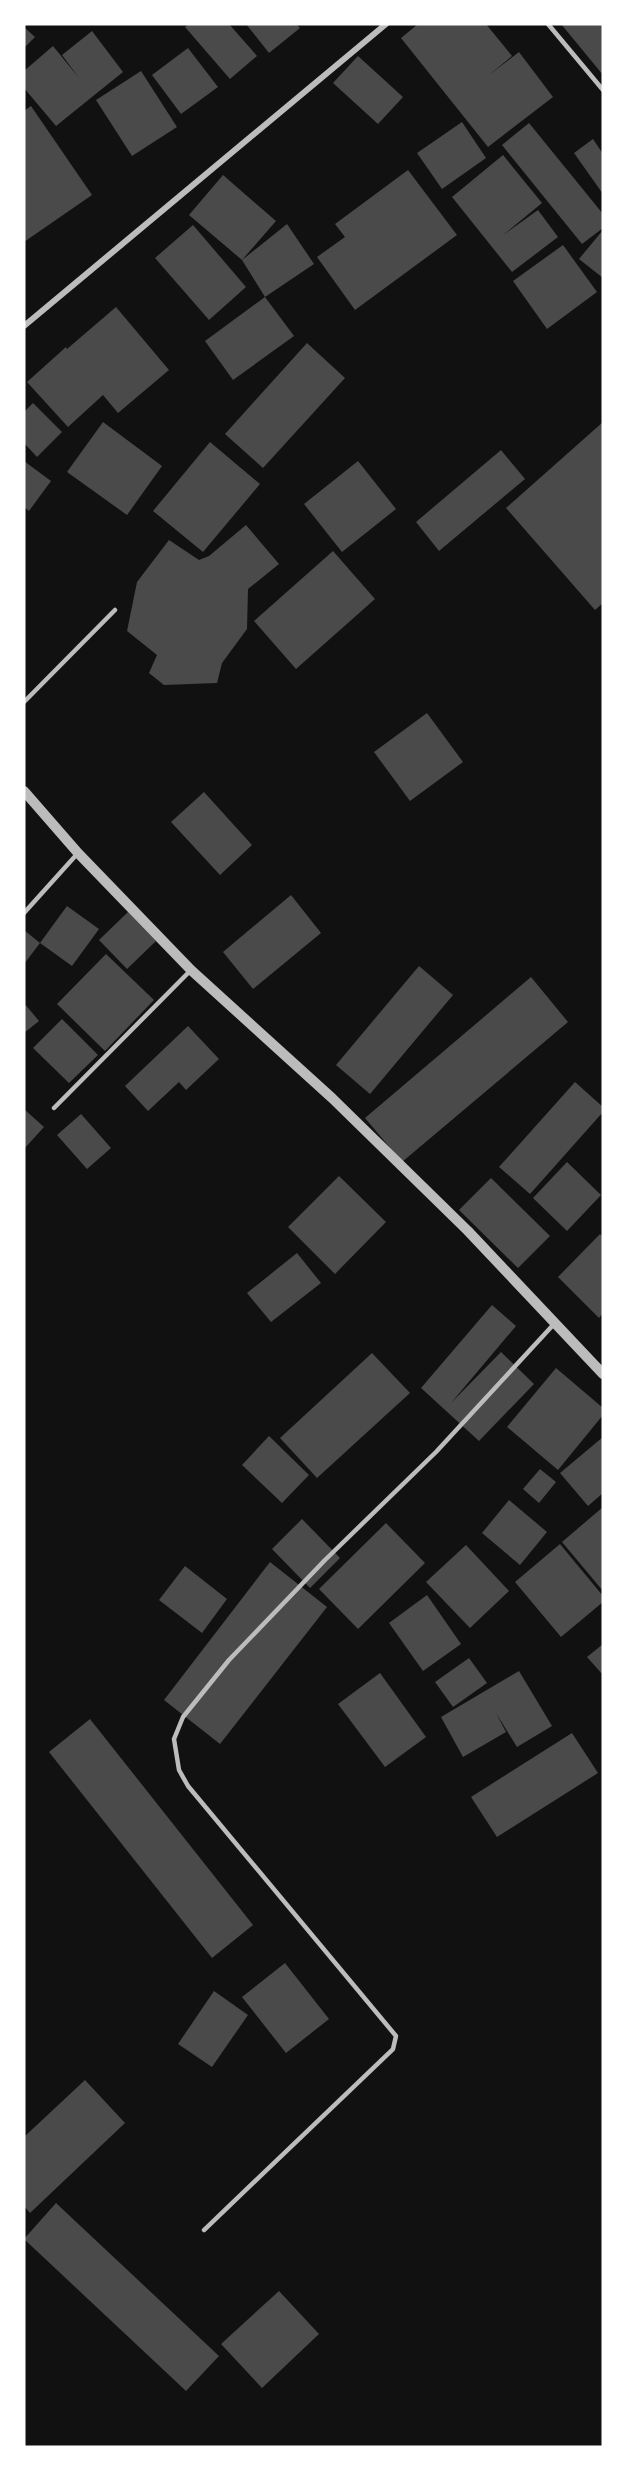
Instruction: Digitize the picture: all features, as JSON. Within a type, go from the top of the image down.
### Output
[{"type":"street","points":[[24,326],[386,24]]},
{"type":"street","points":[[24,791],[78,853],[190,970],[332,1098],[468,1231],[603,1374]]},
{"type":"lane","points":[[548,24],[603,90]]},
{"type":"lane","points":[[24,702],[116,610]]},
{"type":"lane","points":[[24,913],[78,853]]},
{"type":"lane","points":[[54,1108],[190,970]]},
{"type":"lane","points":[[204,2230],[393,2049],[396,2036],[188,1786],[179,1770],[174,1739],[183,1717],[230,1660],[325,1560],[436,1452],[554,1324]]},
{"type":"building","points":[[189,24],[229,24],[257,56],[230,79],[185,27]]},
{"type":"building","points":[[246,24],[296,24],[300,28],[269,53]]},
{"type":"building","points":[[418,24],[486,24],[512,56],[489,75],[519,52],[553,97],[488,147],[401,38]]},
{"type":"building","points":[[561,24],[603,24],[603,75]]},
{"type":"building","points":[[24,27],[35,37],[24,48]]},
{"type":"building","points":[[92,31],[123,72],[56,126],[24,88],[24,71],[53,46],[79,78],[62,55]]},
{"type":"building","points":[[188,48],[218,87],[181,114],[152,75]]},
{"type":"building","points":[[358,56],[403,97],[378,124],[333,83]]},
{"type":"building","points":[[141,71],[177,127],[132,156],[96,100]]},
{"type":"building","points":[[31,106],[92,195],[24,242],[24,111]]},
{"type":"building","points":[[462,122],[486,158],[442,189],[417,153]]},
{"type":"building","points":[[529,123],[603,214],[603,228],[582,244],[502,145]]},
{"type":"building","points":[[593,139],[603,154],[603,194],[574,153]]},
{"type":"building","points":[[503,155],[542,203],[503,235],[538,210],[558,237],[512,272],[452,197]]},
{"type":"building","points":[[408,170],[457,235],[355,310],[317,257],[345,237],[335,224]]},
{"type":"building","points":[[223,175],[276,221],[242,260],[189,215]]},
{"type":"building","points":[[287,224],[314,264],[265,297],[242,260]]},
{"type":"building","points":[[193,225],[246,287],[209,320],[155,258]]},
{"type":"building","points":[[603,230],[603,278],[579,259]]},
{"type":"building","points":[[563,245],[597,292],[547,329],[513,281]]},
{"type":"building","points":[[265,297],[294,336],[233,380],[205,341]]},
{"type":"building","points":[[116,307],[169,370],[118,413],[103,395],[68,427],[27,382]]},
{"type":"building","points":[[307,343],[345,378],[263,468],[225,434]]},
{"type":"building","points":[[33,403],[62,432],[37,457],[24,443],[24,412]]},
{"type":"building","points":[[103,422],[162,466],[127,515],[67,472]]},
{"type":"building","points":[[603,422],[603,603],[595,610],[506,508]]},
{"type":"building","points":[[210,442],[260,484],[203,552],[153,511]]},
{"type":"building","points":[[501,450],[525,479],[439,551],[416,522]]},
{"type":"building","points":[[24,461],[51,481],[29,511],[24,507]]},
{"type":"building","points":[[358,461],[396,509],[342,552],[304,504]]},
{"type":"building","points":[[246,525],[279,564],[248,589],[247,629],[222,663],[217,683],[164,685],[149,673],[157,655],[127,631],[137,582],[169,540],[199,560],[209,556]]},
{"type":"building","points":[[333,551],[375,599],[296,669],[254,621]]},
{"type":"building","points":[[427,713],[463,762],[410,801],[374,752]]},
{"type":"building","points":[[204,792],[252,845],[220,875],[171,822]]},
{"type":"building","points":[[291,895],[321,933],[253,989],[223,952]]},
{"type":"building","points":[[67,906],[99,929],[72,966],[40,943]]},
{"type":"building","points":[[128,912],[156,941],[127,969],[99,940]]},
{"type":"building","points":[[24,930],[40,943],[24,964]]},
{"type":"building","points":[[106,954],[154,1000],[105,1051],[57,1004]]},
{"type":"building","points":[[419,966],[453,995],[370,1094],[336,1065]]},
{"type":"building","points":[[531,977],[568,1022],[402,1162],[365,1118]]},
{"type":"building","points":[[24,1003],[39,1021],[24,1033]]},
{"type":"building","points":[[62,1019],[98,1055],[69,1083],[33,1048]]},
{"type":"building","points":[[188,1026],[219,1059],[186,1090],[179,1082],[148,1111],[125,1086]]},
{"type":"building","points":[[575,1082],[603,1107],[603,1112],[530,1194],[499,1167]]},
{"type":"building","points":[[24,1109],[44,1127],[24,1149]]},
{"type":"building","points":[[81,1114],[111,1148],[87,1169],[57,1135]]},
{"type":"building","points":[[567,1162],[601,1195],[567,1231],[533,1198]]},
{"type":"building","points":[[339,1176],[386,1222],[335,1274],[288,1227]]},
{"type":"building","points":[[491,1178],[550,1236],[518,1268],[459,1210]]},
{"type":"building","points":[[600,1234],[603,1237],[603,1313],[599,1318],[558,1277]]},
{"type":"building","points":[[297,1253],[321,1283],[271,1322],[247,1293]]},
{"type":"building","points":[[492,1305],[516,1326],[451,1403],[501,1352],[534,1384],[479,1441],[421,1388]]},
{"type":"building","points":[[372,1353],[410,1393],[317,1478],[280,1438]]},
{"type":"building","points":[[556,1368],[603,1408],[603,1415],[558,1470],[507,1427]]},
{"type":"building","points":[[269,1436],[309,1475],[282,1503],[242,1465]]},
{"type":"building","points":[[603,1437],[603,1493],[588,1506],[560,1473]]},
{"type":"building","points":[[540,1469],[556,1482],[539,1503],[523,1489]]},
{"type":"building","points":[[509,1500],[547,1532],[520,1565],[482,1533]]},
{"type":"building","points":[[603,1507],[603,1591],[562,1542]]},
{"type":"building","points":[[302,1519],[340,1558],[310,1588],[272,1549]]},
{"type":"building","points":[[386,1523],[425,1563],[358,1629],[319,1589]]},
{"type":"building","points":[[560,1544],[603,1596],[603,1602],[561,1637],[515,1582]]},
{"type":"building","points":[[466,1545],[509,1591],[470,1628],[426,1582]]},
{"type":"building","points":[[270,1562],[327,1607],[220,1744],[164,1700]]},
{"type":"building","points":[[185,1566],[227,1599],[202,1633],[159,1600]]},
{"type":"building","points":[[427,1595],[461,1644],[423,1671],[389,1623]]},
{"type":"building","points":[[603,1644],[603,1675],[587,1657]]},
{"type":"building","points":[[469,1658],[487,1683],[453,1707],[435,1682]]},
{"type":"building","points":[[519,1671],[552,1726],[517,1747],[496,1713],[506,1732],[463,1757],[441,1717]]},
{"type":"building","points":[[380,1673],[426,1737],[385,1767],[338,1704]]},
{"type":"building","points":[[90,1719],[253,1925],[212,1958],[49,1752]]},
{"type":"building","points":[[572,1733],[598,1773],[497,1837],[471,1797]]},
{"type":"building","points":[[285,1963],[329,2019],[286,2053],[242,1997]]},
{"type":"building","points":[[214,1991],[248,2015],[212,2067],[178,2044]]},
{"type":"building","points":[[85,2080],[125,2123],[30,2213],[24,2206],[24,2137]]},
{"type":"building","points":[[56,2203],[219,2356],[186,2391],[24,2239]]},
{"type":"building","points":[[279,2291],[319,2334],[262,2388],[221,2344]]}]
